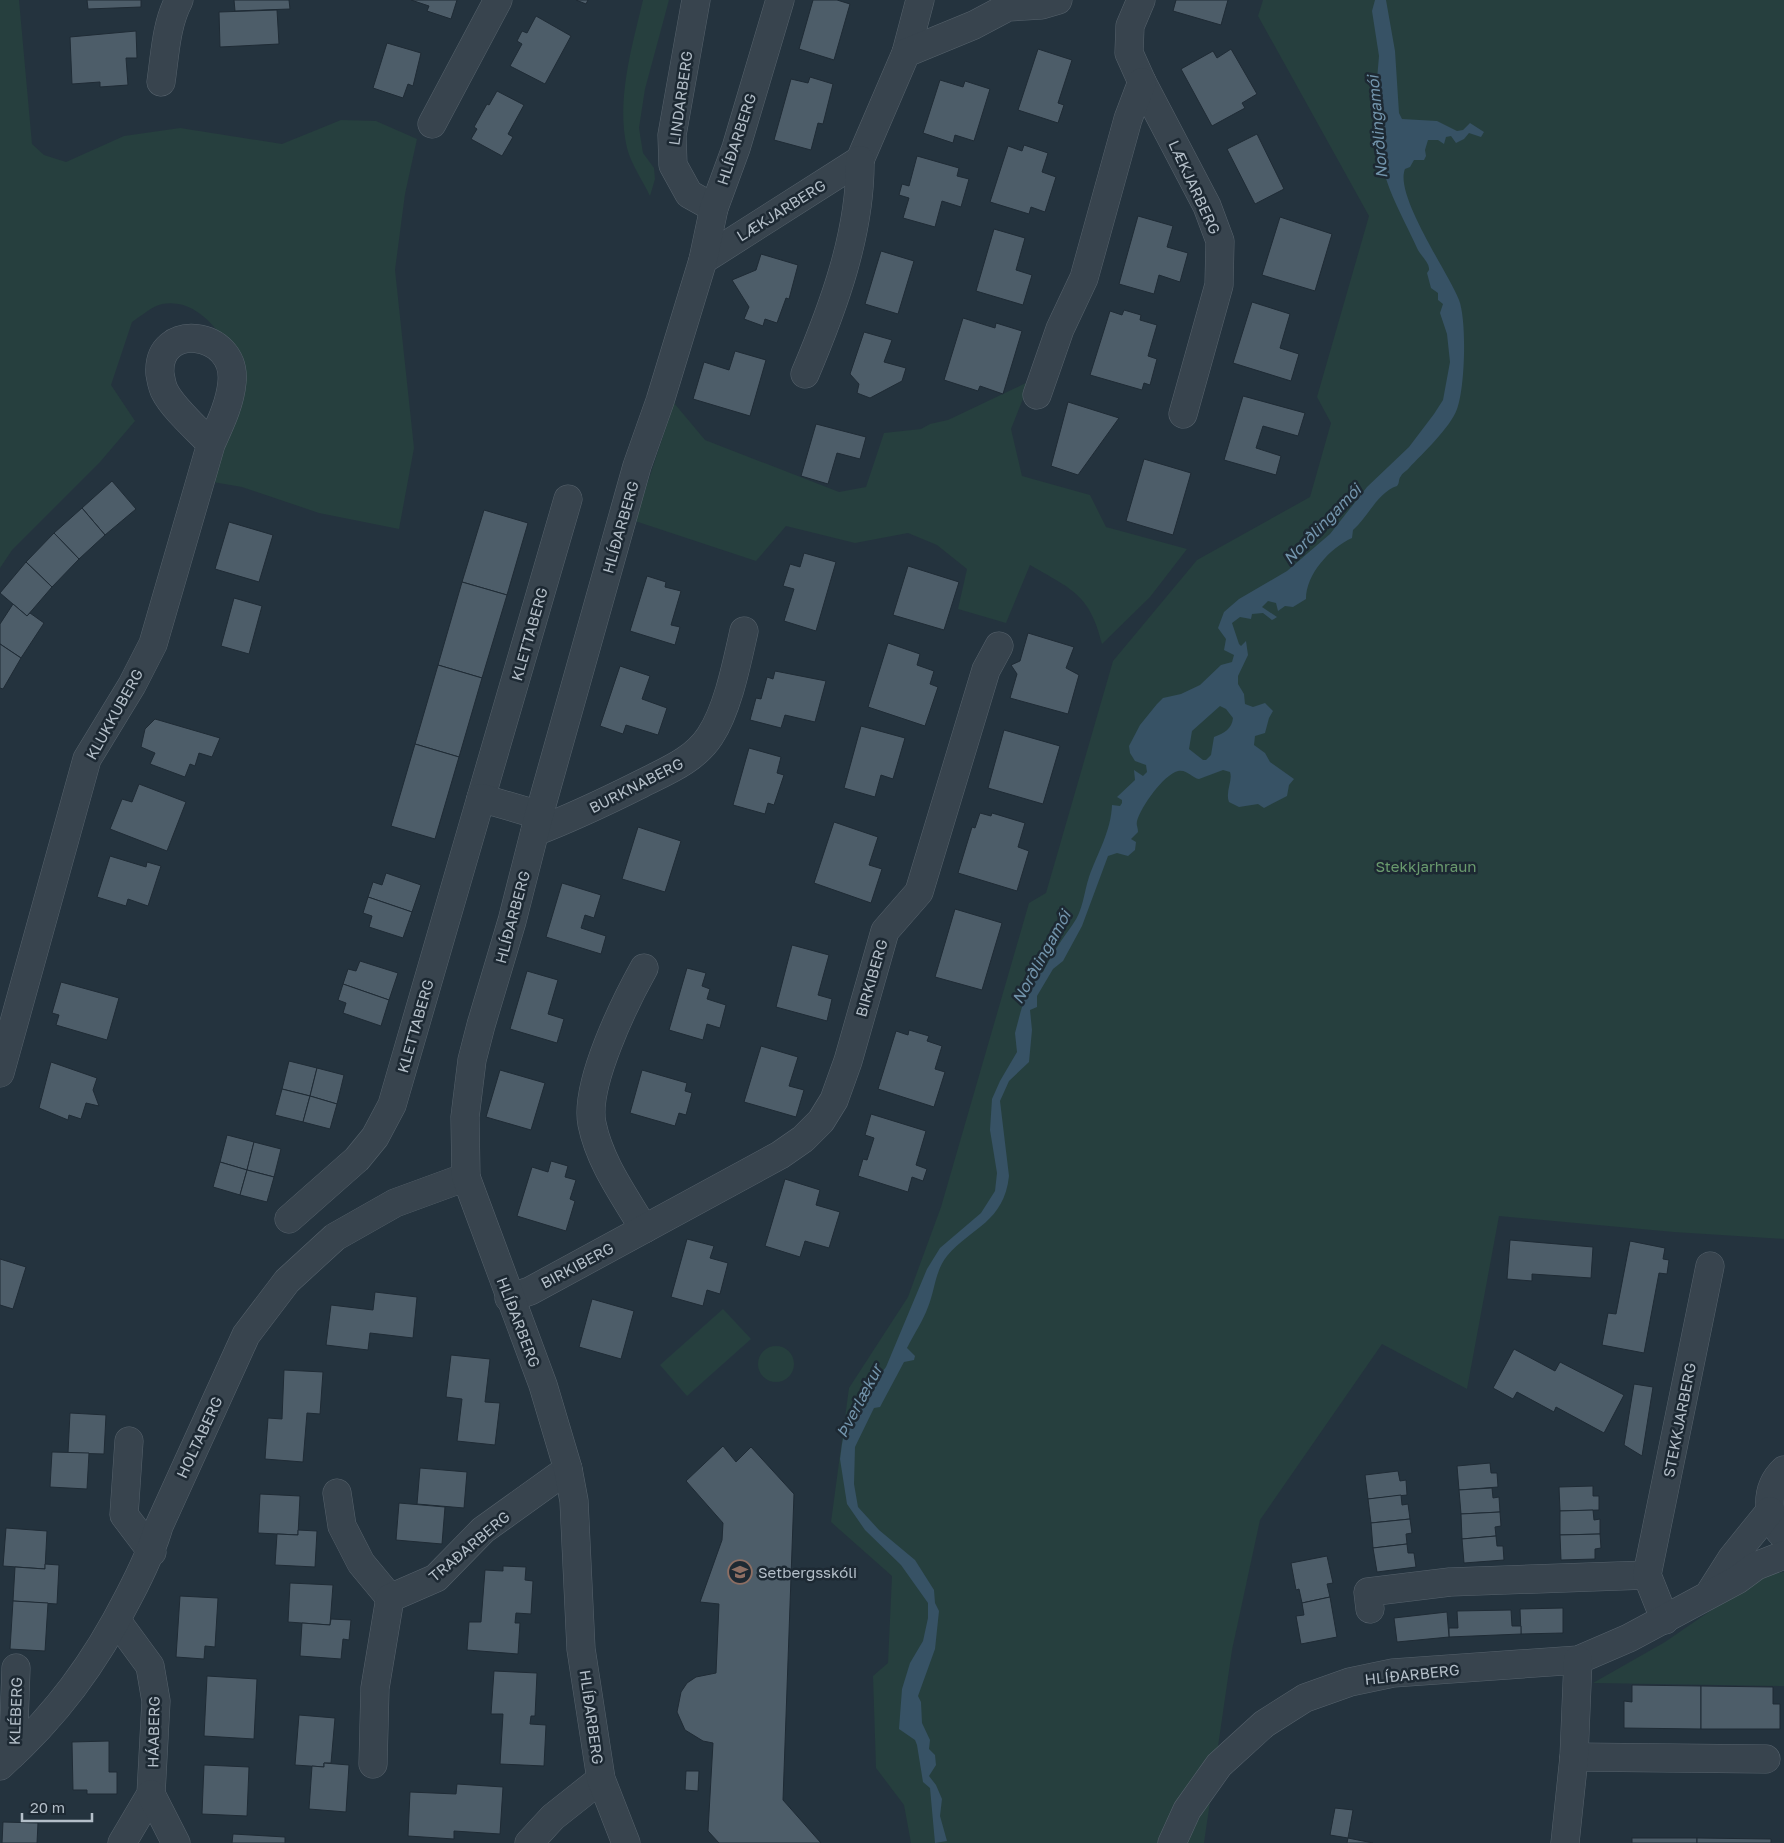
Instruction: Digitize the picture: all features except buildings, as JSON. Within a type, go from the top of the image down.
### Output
[{"type":"street","points":[[161,82],[174,9],[179,0]]},
{"type":"street","points":[[432,124],[498,0]]},
{"type":"street","name":"LINDARBERG","points":[[696,0],[672,135],[672,165],[689,194],[714,208]]},
{"type":"street","name":"HLÍÐARBERG","points":[[626,1843],[601,1779],[581,1649],[574,1501],[568,1470],[543,1385],[509,1298],[466,1177],[465,1117],[472,1060],[637,466],[660,402],[702,260],[714,208],[736,148],[780,0]]},
{"type":"street","points":[[805,374],[829,317],[852,231],[860,184],[860,160],[906,53],[920,0]]},
{"type":"street","points":[[906,53],[974,25],[1008,6],[1041,5],[1058,0]]},
{"type":"street","name":"LÆKJARBERG","points":[[1141,0],[1130,26],[1130,53],[1142,82],[1207,206],[1220,241],[1219,285],[1183,414]]},
{"type":"street","points":[[1037,394],[1060,328],[1084,278],[1128,119],[1142,82]]},
{"type":"street","name":"LÆKJARBERG","points":[[702,260],[860,160]]},
{"type":"street","name":"KLUKKUBERG","points":[[0,1073],[87,760],[132,684],[153,644],[211,444]]},
{"type":"street","name":"KLETTABERG","points":[[289,1219],[357,1159],[375,1137],[392,1105],[568,499]]},
{"type":"street","name":"BURKNABERG","points":[[537,824],[605,802],[681,764],[699,749],[711,735],[721,711],[733,677],[744,631]]},
{"type":"street","name":"BIRKIBERG","points":[[509,1298],[530,1290],[728,1185],[804,1139],[821,1121],[834,1100],[848,1061],[885,932],[919,892],[986,670],[1000,646]]},
{"type":"street","points":[[481,798],[537,824]]},
{"type":"street","points":[[644,968],[626,1000],[598,1073],[592,1098],[592,1123],[604,1162],[644,1229]]},
{"type":"street","name":"HOLTABERG","points":[[7,1760],[48,1718],[89,1667],[117,1621],[152,1552],[159,1526],[246,1335],[287,1281],[335,1237],[395,1203],[466,1177]]},
{"type":"street","name":"STEKKJARBERG","points":[[1647,1575],[1710,1266]]},
{"type":"street","points":[[129,1441],[124,1515],[152,1552]]},
{"type":"street","name":"TRAÐARBERG","points":[[390,1598],[436,1578],[483,1530],[568,1470]]},
{"type":"street","points":[[1784,1470],[1774,1483],[1770,1497],[1770,1511],[1774,1522],[1784,1536]]},
{"type":"street","points":[[337,1493],[342,1526],[361,1563],[390,1598],[375,1688],[373,1764]]},
{"type":"street","name":"HLÍÐARBERG","points":[[1708,1595],[1732,1558],[1770,1511]]},
{"type":"street","name":"HLÍÐARBERG","points":[[1172,1843],[1187,1810],[1219,1765],[1264,1724],[1306,1698],[1350,1682],[1393,1673],[1578,1660],[1600,1652],[1665,1620],[1756,1566],[1784,1555]]},
{"type":"street","points":[[1370,1609],[1368,1592],[1450,1582],[1647,1575],[1665,1620]]},
{"type":"street","name":"HÁABERG","points":[[117,1621],[150,1666],[156,1701],[152,1794],[176,1843]]},
{"type":"street","points":[[1565,1843],[1574,1757],[1578,1660]]},
{"type":"street","name":"KLÉBERG","points":[[7,1760],[16,1668]]},
{"type":"street","points":[[1574,1757],[1766,1759]]},
{"type":"street","points":[[529,1843],[553,1817],[601,1779]]},
{"type":"street","name":"HÁABERG","points":[[122,1843],[152,1794]]},
{"type":"green space","points":[[0,0],[19,0],[32,144],[44,155],[66,162],[124,136],[180,128],[282,144],[341,120],[376,121],[417,139],[405,194],[395,270],[414,448],[399,529],[319,513],[242,487],[207,481],[241,363],[218,332],[199,313],[188,307],[176,304],[162,304],[150,309],[132,322],[111,385],[135,421],[100,462],[12,550],[0,568]]},
{"type":"green space","points":[[643,0],[669,0],[645,89],[639,128],[643,153],[654,168],[655,179],[650,196],[627,148],[623,111],[630,55]]},
{"type":"green space","name":"Stekkjarhraun","points":[[1263,0],[1784,0],[1784,1239],[1674,1232],[1499,1216],[1467,1389],[1382,1344],[1260,1520],[1232,1650],[1204,1843],[911,1843],[904,1805],[876,1768],[873,1676],[888,1663],[892,1576],[831,1522],[849,1388],[908,1297],[941,1207],[1029,903],[1046,893],[1113,661],[1197,560],[1310,497],[1331,423],[1317,397],[1369,216],[1258,16]]},
{"type":"green space","points":[[1030,381],[1011,429],[1022,476],[1090,495],[1106,527],[1187,549],[1150,597],[1102,644],[1097,627],[1085,603],[1068,587],[1030,565],[1006,623],[958,609],[967,569],[937,545],[908,533],[855,543],[786,526],[756,561],[635,521],[674,403],[705,440],[839,492],[866,487],[884,433],[921,429],[930,424],[948,420]]},
{"type":"green space","points":[[723,1309],[751,1339],[687,1396],[660,1365]]},
{"type":"green space","points":[[776,1346],[783,1347],[789,1351],[793,1357],[793,1371],[789,1377],[783,1381],[776,1382],[769,1381],[763,1377],[759,1371],[758,1364],[759,1357],[763,1351],[769,1347]]},
{"type":"green space","points":[[1784,1572],[1784,1686],[1593,1683],[1665,1642],[1761,1576]]},
{"type":"water","points":[[1375,0],[1386,0],[1395,51],[1399,113],[1402,119],[1437,121],[1457,131],[1463,130],[1470,123],[1484,132],[1481,137],[1469,133],[1464,139],[1456,143],[1451,136],[1446,137],[1444,144],[1438,140],[1428,140],[1424,160],[1414,160],[1410,167],[1405,169],[1404,181],[1407,196],[1414,214],[1453,287],[1462,310],[1464,354],[1460,399],[1449,424],[1402,474],[1397,486],[1390,489],[1379,499],[1353,530],[1352,538],[1336,548],[1321,563],[1310,580],[1306,599],[1293,607],[1285,606],[1278,611],[1276,603],[1268,601],[1262,607],[1277,617],[1274,619],[1272,620],[1263,613],[1252,614],[1251,619],[1240,617],[1232,623],[1239,644],[1241,646],[1246,641],[1248,655],[1238,676],[1238,684],[1244,694],[1245,704],[1253,707],[1265,703],[1273,711],[1265,733],[1255,736],[1254,745],[1265,753],[1270,762],[1294,779],[1289,785],[1287,796],[1264,808],[1258,804],[1239,807],[1229,802],[1230,772],[1223,770],[1199,779],[1184,771],[1178,771],[1159,785],[1139,815],[1137,821],[1138,832],[1131,839],[1136,842],[1135,850],[1128,856],[1117,853],[1108,856],[1082,926],[1063,961],[1053,969],[1037,996],[1037,1007],[1030,1010],[1032,1030],[1029,1062],[1009,1081],[1000,1101],[1009,1176],[1001,1204],[986,1222],[957,1246],[943,1262],[926,1312],[907,1348],[915,1356],[914,1360],[904,1362],[880,1407],[874,1408],[855,1447],[854,1484],[858,1507],[879,1530],[915,1560],[934,1590],[935,1603],[939,1611],[935,1649],[918,1696],[921,1702],[922,1723],[930,1740],[929,1749],[935,1755],[936,1765],[929,1776],[936,1785],[942,1799],[940,1816],[947,1841],[935,1843],[930,1788],[923,1782],[917,1745],[915,1740],[899,1729],[902,1689],[910,1663],[923,1641],[928,1618],[928,1603],[901,1565],[865,1530],[847,1504],[840,1459],[847,1419],[886,1367],[927,1269],[940,1248],[981,1213],[995,1191],[997,1173],[990,1130],[992,1099],[1017,1052],[1015,1033],[1024,1000],[1079,913],[1089,877],[1107,833],[1112,805],[1120,806],[1122,803],[1122,800],[1117,797],[1135,780],[1134,770],[1143,776],[1147,772],[1146,765],[1135,761],[1130,753],[1129,746],[1140,725],[1163,698],[1181,694],[1200,685],[1221,665],[1232,662],[1234,655],[1224,650],[1226,639],[1218,628],[1224,612],[1239,599],[1287,571],[1330,534],[1367,487],[1409,447],[1443,400],[1450,362],[1447,334],[1440,313],[1443,304],[1438,300],[1438,293],[1431,288],[1427,273],[1429,267],[1417,248],[1396,205],[1381,160],[1381,128],[1379,126],[1376,91],[1379,56],[1372,11]],"holes":[[[1220,706],[1226,709],[1233,718],[1231,725],[1224,732],[1214,737],[1211,755],[1206,760],[1203,760],[1189,749],[1192,731]]]},
{"type":"place","name":"Setbergsskóli","points":[[740,1572]]},
{"type":"water label","name":"Norðlingamói","points":[[1377,127]]},
{"type":"water label","name":"Norðlingamói","points":[[1322,524]]},
{"type":"water label","name":"Norðlingamói","points":[[1041,957]]},
{"type":"water label","name":"Þverlækur","points":[[859,1401]]}]
